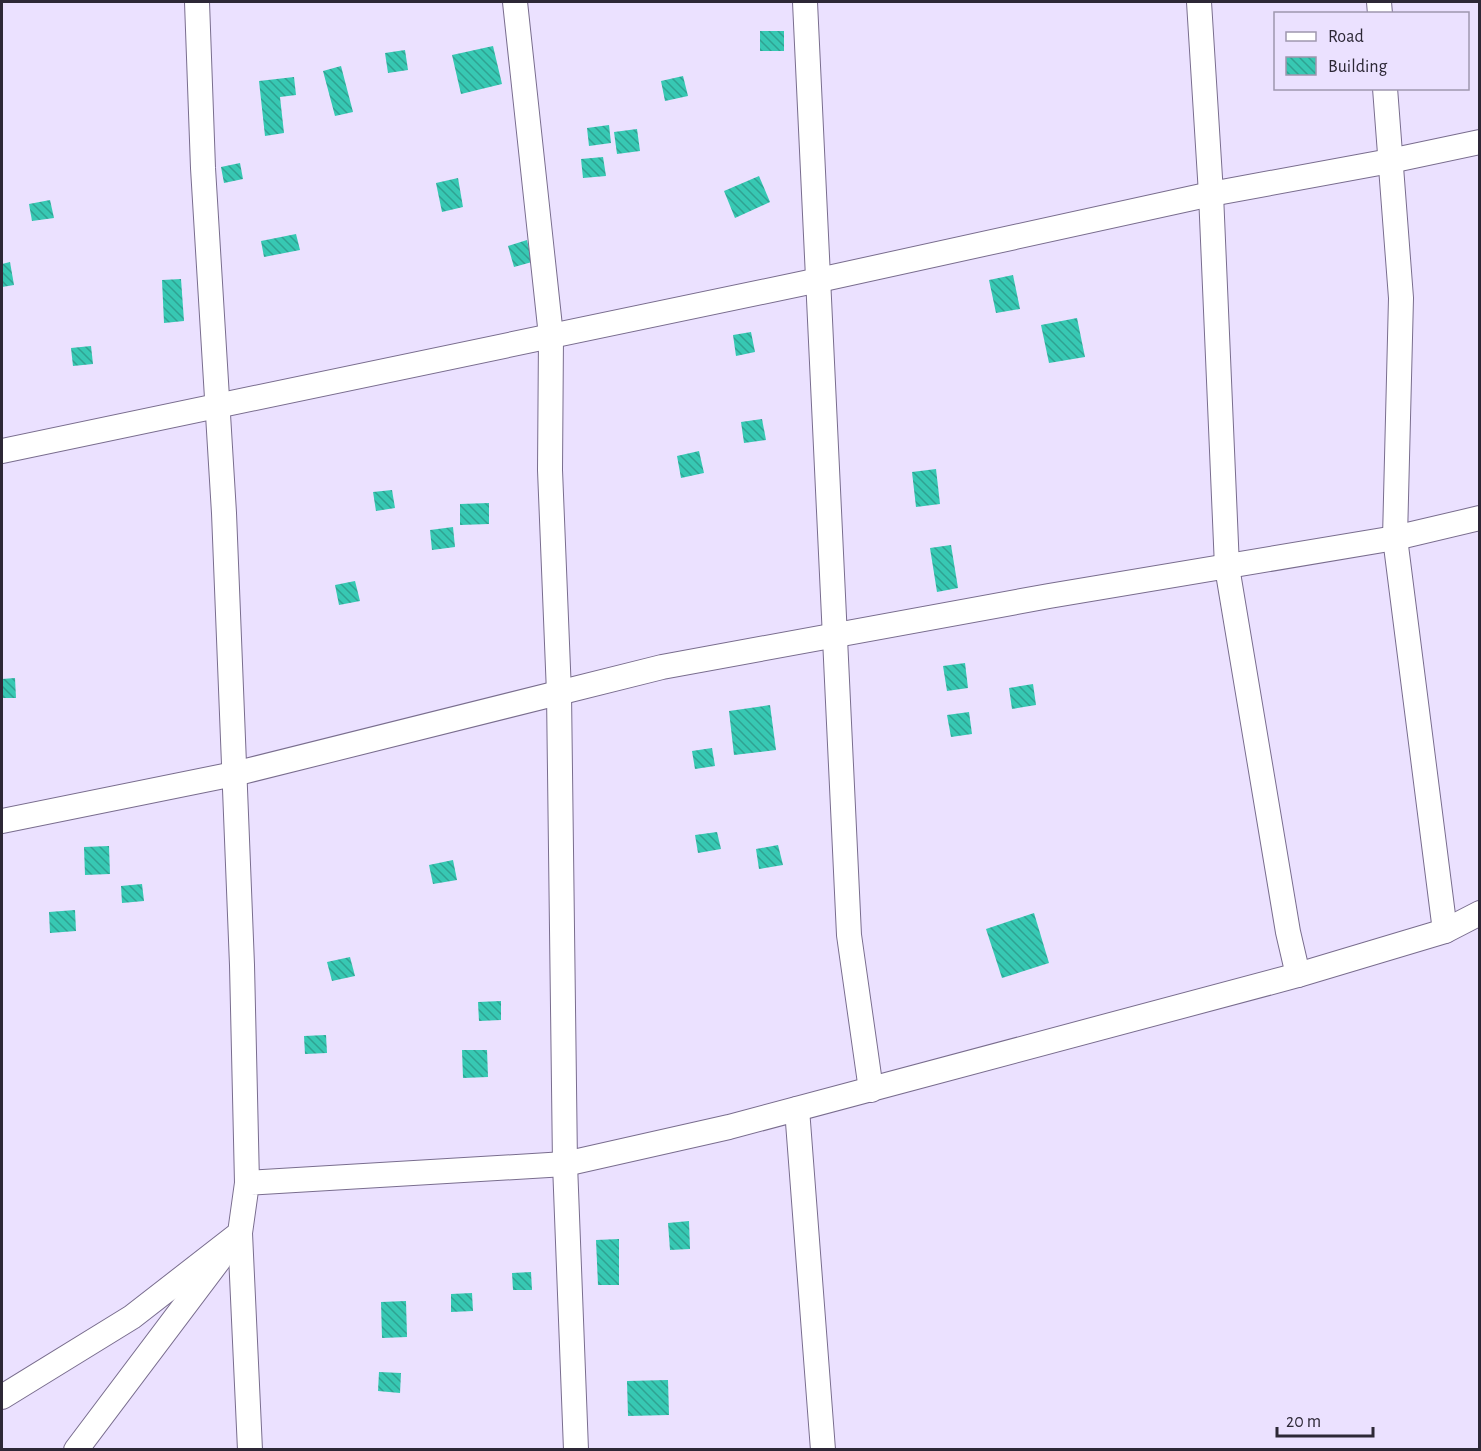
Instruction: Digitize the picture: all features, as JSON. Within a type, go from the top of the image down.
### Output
[{"type":"street","points":[[197,2],[203,168],[219,405],[242,965],[247,1183],[240,1233],[250,1449]]},
{"type":"street","points":[[515,2],[551,336],[550,470],[559,693],[565,1164],[576,1449]]},
{"type":"street","points":[[805,2],[849,935],[871,1090]]},
{"type":"street","points":[[1199,2],[1211,194],[1227,567],[1288,932],[1299,975]]},
{"type":"street","points":[[1385,90],[1401,298],[1395,538],[1445,931]]},
{"type":"street","points":[[2,451],[819,280],[1211,194],[1479,142]]},
{"type":"street","points":[[2,821],[234,774],[662,667],[1038,598],[1395,538],[1479,518]]},
{"type":"street","points":[[247,1183],[565,1164],[729,1127],[1299,975],[1445,931],[1479,913]]},
{"type":"street","points":[[797,1109],[823,1449]]},
{"type":"street","points":[[2,1397],[132,1317],[240,1233]]},
{"type":"street","points":[[76,1449],[240,1233]]},
{"type":"building","points":[[760,31],[784,31],[784,51],[760,51]]},
{"type":"building","points":[[493,46],[502,84],[461,94],[452,55]]},
{"type":"building","points":[[405,50],[408,70],[388,73],[385,53]]},
{"type":"building","points":[[341,66],[353,112],[335,116],[323,71]]},
{"type":"building","points":[[683,76],[688,96],[665,101],[661,81]]},
{"type":"building","points":[[294,77],[296,95],[280,97],[284,133],[265,136],[259,81]]},
{"type":"building","points":[[609,125],[611,143],[589,146],[587,128]]},
{"type":"building","points":[[637,129],[640,151],[617,154],[614,132]]},
{"type":"building","points":[[603,157],[606,176],[583,178],[581,159]]},
{"type":"building","points":[[240,163],[243,179],[224,183],[221,167]]},
{"type":"building","points":[[759,176],[770,202],[735,218],[724,191]]},
{"type":"building","points":[[458,178],[463,207],[442,212],[436,183]]},
{"type":"building","points":[[50,200],[54,218],[32,221],[29,204]]},
{"type":"building","points":[[296,234],[300,250],[264,257],[261,241]]},
{"type":"building","points":[[527,240],[532,262],[514,267],[508,246]]},
{"type":"building","points":[[10,262],[14,285],[2,287],[2,264]]},
{"type":"building","points":[[1013,275],[1020,309],[996,313],[989,280]]},
{"type":"building","points":[[181,279],[184,321],[164,323],[162,280]]},
{"type":"building","points":[[1077,318],[1085,357],[1049,363],[1041,325]]},
{"type":"building","points":[[751,332],[755,352],[736,356],[733,335]]},
{"type":"building","points":[[91,346],[93,364],[73,366],[71,348]]},
{"type":"building","points":[[762,419],[766,440],[744,443],[741,422]]},
{"type":"building","points":[[699,451],[704,473],[681,478],[677,456]]},
{"type":"building","points":[[936,469],[940,504],[916,507],[912,472]]},
{"type":"building","points":[[392,490],[395,508],[376,511],[373,492]]},
{"type":"building","points":[[489,503],[489,524],[460,525],[460,504]]},
{"type":"building","points":[[453,527],[455,547],[432,550],[430,530]]},
{"type":"building","points":[[951,545],[958,588],[937,592],[930,548]]},
{"type":"building","points":[[355,581],[360,601],[339,605],[335,585]]},
{"type":"building","points":[[965,663],[968,688],[947,691],[943,666]]},
{"type":"building","points":[[15,678],[16,698],[2,698],[2,679]]},
{"type":"building","points":[[1033,684],[1036,705],[1012,709],[1009,688]]},
{"type":"building","points":[[770,705],[776,750],[734,755],[729,711]]},
{"type":"building","points":[[969,712],[972,734],[951,737],[947,715]]},
{"type":"building","points":[[712,748],[715,766],[695,769],[692,751]]},
{"type":"building","points":[[717,832],[721,849],[698,853],[695,835]]},
{"type":"building","points":[[778,845],[783,865],[759,869],[756,849]]},
{"type":"building","points":[[109,846],[110,874],[85,875],[84,847]]},
{"type":"building","points":[[453,860],[457,880],[433,884],[429,865]]},
{"type":"building","points":[[142,884],[144,901],[122,903],[121,886]]},
{"type":"building","points":[[75,910],[76,931],[50,933],[49,912]]},
{"type":"building","points":[[1034,913],[1049,963],[1002,978],[986,929]]},
{"type":"building","points":[[350,957],[355,976],[332,981],[327,962]]},
{"type":"building","points":[[501,1001],[501,1020],[479,1021],[478,1002]]},
{"type":"building","points":[[326,1035],[327,1053],[305,1054],[304,1036]]},
{"type":"building","points":[[462,1050],[487,1050],[488,1077],[463,1078]]},
{"type":"building","points":[[689,1221],[690,1249],[670,1250],[668,1223]]},
{"type":"building","points":[[619,1239],[619,1285],[598,1285],[596,1240]]},
{"type":"building","points":[[531,1272],[532,1290],[513,1290],[512,1273]]},
{"type":"building","points":[[472,1293],[473,1311],[451,1312],[451,1294]]},
{"type":"building","points":[[406,1301],[407,1337],[382,1338],[381,1302]]},
{"type":"building","points":[[379,1372],[401,1373],[400,1393],[378,1391]]},
{"type":"building","points":[[668,1380],[669,1415],[628,1416],[627,1381]]}]
